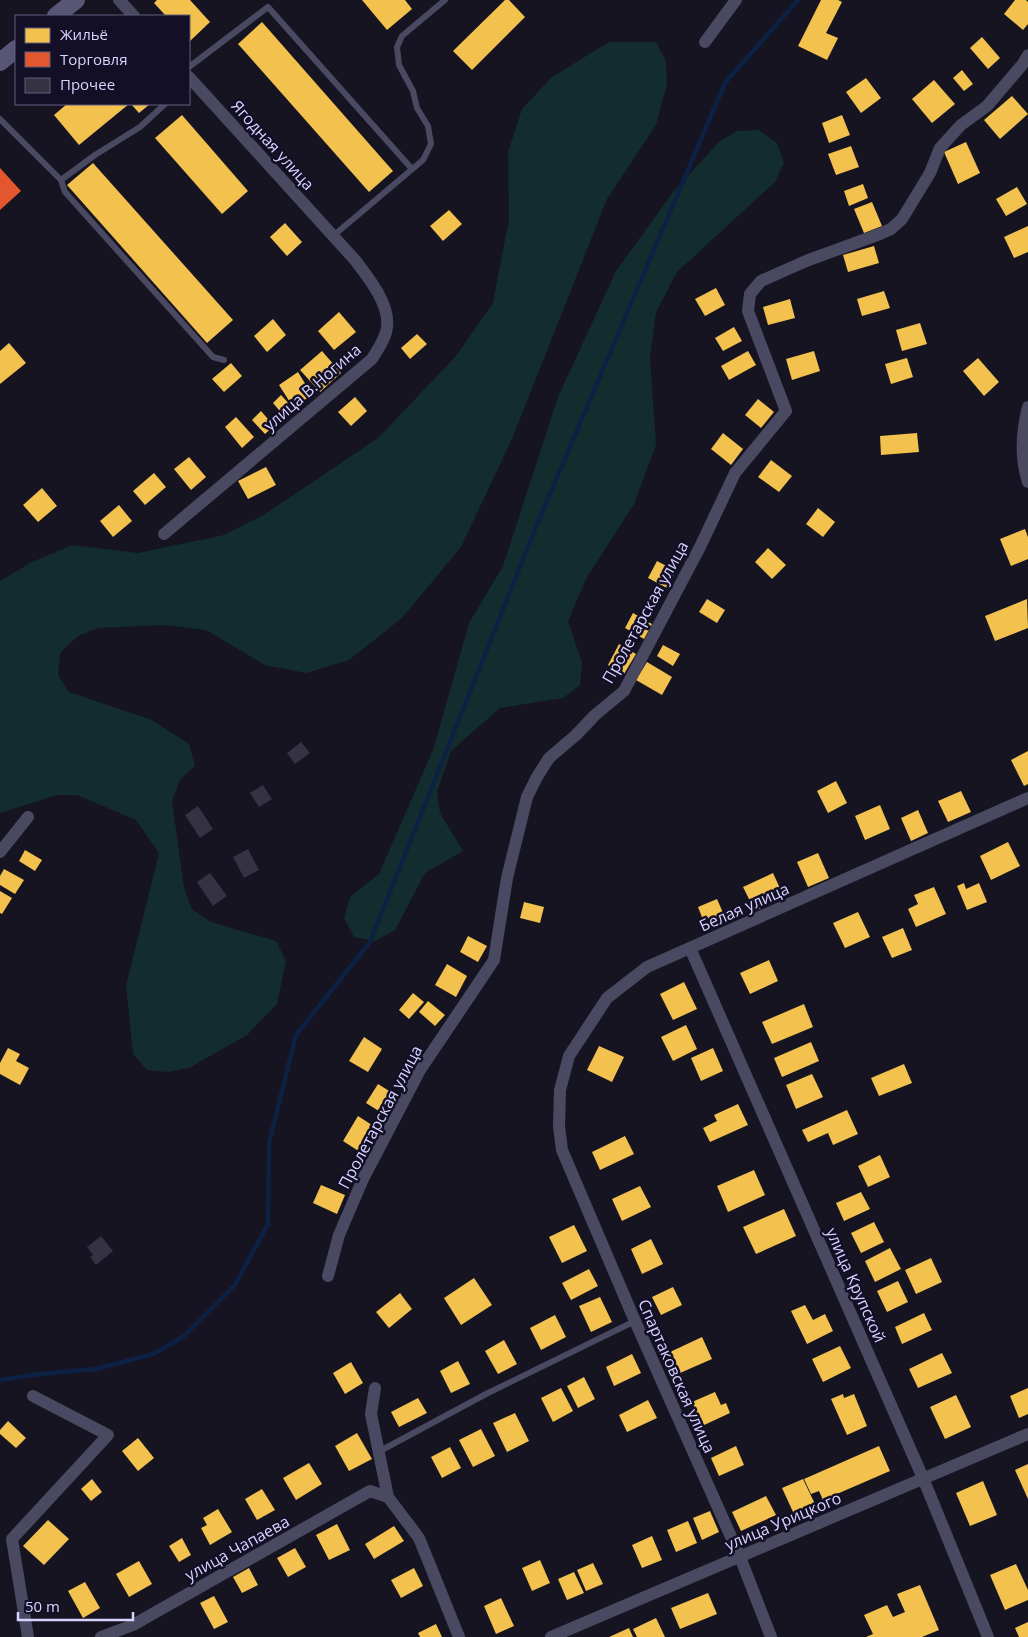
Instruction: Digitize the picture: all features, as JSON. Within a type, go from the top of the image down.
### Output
[{"type":"main road","points":[[57,15],[76,0]]},
{"type":"main road","points":[[0,62],[15,50]]},
{"type":"street","points":[[119,0],[133,15]]},
{"type":"street","points":[[705,42],[736,0]]},
{"type":"street","name":"Пролетарская улица","points":[[328,1276],[339,1235],[363,1180],[420,1070],[494,960],[507,878],[527,797],[537,777],[549,758],[624,691],[700,547],[734,473],[786,411],[748,311],[750,294],[761,281],[806,261],[880,234],[902,219],[930,173],[940,148],[961,125],[987,106],[1022,65],[1028,55]]},
{"type":"street","name":"Ягодная улица","points":[[190,80],[333,236]]},
{"type":"street","name":"улица В.Ногина","points":[[164,534],[372,359],[381,344],[388,326],[384,303],[355,260],[333,236]]},
{"type":"street","points":[[1028,407],[1023,430],[1023,451],[1028,482]]},
{"type":"street","name":"Белая улица","points":[[559,1126],[560,1090],[569,1056],[607,998],[647,968],[1028,798]]},
{"type":"street","points":[[0,852],[28,817]]},
{"type":"street","name":"улица Крупской","points":[[690,948],[923,1478],[988,1637]]},
{"type":"street","name":"Спартаковская улица","points":[[559,1126],[562,1150],[568,1168],[740,1557],[771,1637]]},
{"type":"street","points":[[375,1388],[371,1414],[388,1497],[419,1538],[459,1637]]},
{"type":"street","points":[[28,1637],[12,1539],[108,1435],[33,1396]]},
{"type":"street","name":"улица Урицкого","points":[[551,1637],[1028,1434]]},
{"type":"street","name":"улица Чапаева","points":[[101,1637],[141,1620],[370,1491],[388,1497]]},
{"type":"lane","points":[[333,236],[423,160],[431,144],[428,126],[417,108],[413,91],[399,65],[397,46],[402,36],[445,0]]},
{"type":"lane","points":[[190,66],[268,7],[412,169]]},
{"type":"lane","points":[[61,180],[95,155],[140,127],[164,105]]},
{"type":"lane","points":[[0,119],[61,180],[65,192],[213,357],[224,360]]},
{"type":"lane","points":[[380,1451],[486,1394],[635,1321]]},
{"type":"green space","points":[[609,42],[656,42],[666,61],[667,84],[656,125],[607,199],[512,439],[461,547],[402,618],[349,660],[306,673],[265,665],[206,630],[163,625],[98,628],[78,636],[60,653],[58,675],[69,692],[152,720],[189,744],[195,766],[180,780],[172,801],[184,888],[192,909],[211,922],[276,941],[286,961],[277,1004],[247,1035],[189,1068],[168,1072],[147,1070],[133,1054],[126,985],[159,853],[136,820],[77,795],[57,795],[0,813],[0,581],[32,562],[72,545],[138,553],[224,535],[265,514],[378,438],[456,356],[493,303],[509,219],[508,152],[522,109],[552,77]]},
{"type":"green space","points":[[759,130],[777,143],[784,163],[775,182],[677,272],[656,312],[650,358],[656,445],[634,504],[586,579],[568,621],[582,663],[580,685],[563,698],[500,708],[451,751],[437,792],[440,813],[463,851],[425,873],[395,930],[375,941],[354,937],[344,918],[350,897],[379,874],[433,750],[469,623],[503,566],[558,397],[616,271],[673,192],[719,142],[737,131]]},
{"type":"building: Жильё","points":[[157,0],[190,0],[210,22],[190,41],[190,15],[165,15],[154,3]]},
{"type":"building: Жильё","points":[[362,0],[405,0],[412,9],[387,30]]},
{"type":"building: Жильё","points":[[505,0],[509,0],[525,17],[472,70],[453,51]]},
{"type":"building: Жильё","points":[[821,0],[838,0],[842,2],[826,33],[838,38],[827,60],[798,46]]},
{"type":"building: Жильё","points":[[1015,0],[1026,0],[1028,2],[1028,24],[1023,30],[1004,14]]},
{"type":"building: Жильё","points":[[262,22],[393,171],[369,192],[238,44]]},
{"type":"building: Жильё","points":[[982,37],[1000,58],[988,69],[970,48]]},
{"type":"building: Жильё","points":[[962,70],[973,84],[964,91],[953,78]]},
{"type":"building: Жильё","points":[[866,78],[881,98],[861,113],[846,92]]},
{"type":"building: Жильё","points":[[934,80],[955,104],[932,123],[912,99]]},
{"type":"building: Жильё","points":[[1012,96],[1028,114],[1000,139],[984,120]]},
{"type":"building: Жильё","points":[[66,105],[128,105],[79,145],[54,115]]},
{"type":"building: Жильё","points":[[132,105],[149,105],[139,113]]},
{"type":"building: Жильё","points":[[182,115],[248,191],[222,214],[155,138]]},
{"type":"building: Жильё","points":[[842,115],[850,135],[829,143],[822,123]]},
{"type":"building: Жильё","points":[[966,142],[980,173],[958,184],[944,152]]},
{"type":"building: Жильё","points":[[851,146],[859,167],[836,175],[828,154]]},
{"type":"building: Жильё","points":[[93,163],[233,320],[207,343],[67,185]]},
{"type":"building: Жильё","points":[[863,184],[868,198],[849,206],[844,191]]},
{"type":"building: Жильё","points":[[1017,187],[1027,204],[1006,216],[996,199]]},
{"type":"building: Жильё","points":[[872,202],[882,226],[864,233],[854,209]]},
{"type":"building: Жильё","points":[[449,210],[462,224],[443,241],[430,226]]},
{"type":"building: Жильё","points":[[285,223],[302,242],[287,256],[270,237]]},
{"type":"building: Жильё","points":[[1028,226],[1028,252],[1014,258],[1004,237]]},
{"type":"building: Жильё","points":[[874,246],[879,263],[848,272],[843,255]]},
{"type":"building: Жильё","points":[[716,288],[725,305],[705,316],[695,299]]},
{"type":"building: Жильё","points":[[884,291],[890,308],[862,316],[857,299]]},
{"type":"building: Жильё","points":[[790,299],[795,318],[768,325],[763,307]]},
{"type":"building: Жильё","points":[[339,312],[356,332],[334,350],[318,331]]},
{"type":"building: Жильё","points":[[273,319],[286,335],[267,352],[254,336]]},
{"type":"building: Жильё","points":[[920,323],[927,344],[902,351],[896,330]]},
{"type":"building: Жильё","points":[[734,327],[742,341],[723,351],[715,338]]},
{"type":"building: Жильё","points":[[417,334],[427,344],[410,359],[401,348]]},
{"type":"building: Жильё","points":[[9,343],[26,363],[0,384],[0,351]]},
{"type":"building: Жильё","points":[[322,351],[341,373],[320,392],[300,370]]},
{"type":"building: Жильё","points":[[748,351],[756,365],[729,380],[721,366]]},
{"type":"building: Жильё","points":[[814,351],[820,371],[792,380],[786,359]]},
{"type":"building: Жильё","points":[[907,358],[913,377],[891,384],[885,364]]},
{"type":"building: Жильё","points":[[978,358],[999,382],[984,396],[963,371]]},
{"type":"building: Жильё","points":[[231,363],[242,376],[224,392],[212,379]]},
{"type":"building: Жильё","points":[[298,372],[306,385],[303,387],[309,397],[293,407],[279,385]]},
{"type":"building: Жильё","points":[[281,395],[293,408],[284,416],[273,403]]},
{"type":"building: Жильё","points":[[355,397],[367,411],[351,426],[338,412]]},
{"type":"building: Жильё","points":[[758,399],[774,412],[761,428],[745,415]]},
{"type":"building: Жильё","points":[[261,411],[274,426],[265,434],[252,420]]},
{"type":"building: Жильё","points":[[236,417],[254,437],[242,448],[225,427]]},
{"type":"building: Жильё","points":[[723,433],[743,449],[731,465],[711,449]]},
{"type":"building: Жильё","points":[[917,433],[919,452],[881,455],[880,436]]},
{"type":"building: Жильё","points":[[189,457],[206,477],[191,490],[174,469]]},
{"type":"building: Жильё","points":[[771,460],[792,476],[779,492],[758,477]]},
{"type":"building: Жильё","points":[[266,467],[276,485],[248,499],[238,481]]},
{"type":"building: Жильё","points":[[154,473],[166,487],[145,505],[133,491]]},
{"type":"building: Жильё","points":[[42,488],[57,506],[38,522],[23,505]]},
{"type":"building: Жильё","points":[[119,505],[132,521],[113,537],[100,521]]},
{"type":"building: Жильё","points":[[818,508],[835,522],[823,537],[806,524]]},
{"type":"building: Жильё","points":[[1025,529],[1028,537],[1028,559],[1011,566],[1000,539]]},
{"type":"building: Жильё","points":[[768,548],[786,565],[772,579],[755,562]]},
{"type":"building: Жильё","points":[[657,561],[676,571],[667,588],[648,578]]},
{"type":"building: Жильё","points":[[707,599],[725,610],[717,623],[699,612]]},
{"type":"building: Жильё","points":[[1027,599],[1028,628],[995,641],[985,616]]},
{"type":"building: Жильё","points":[[633,613],[652,624],[644,639],[625,628]]},
{"type":"building: Жильё","points":[[619,644],[636,654],[624,674],[608,665]]},
{"type":"building: Жильё","points":[[663,645],[680,654],[673,666],[657,656]]},
{"type":"building: Жильё","points":[[647,662],[672,677],[662,695],[636,680]]},
{"type":"building: Жильё","points":[[1028,751],[1028,784],[1024,786],[1011,760]]},
{"type":"building: Жильё","points":[[836,781],[847,803],[828,813],[817,791]]},
{"type":"building: Жильё","points":[[961,791],[971,812],[948,822],[938,801]]},
{"type":"building: Жильё","points":[[880,805],[890,829],[865,840],[855,816]]},
{"type":"building: Жильё","points":[[918,810],[928,833],[911,841],[901,818]]},
{"type":"building: Жильё","points":[[1008,842],[1020,866],[991,880],[980,856]]},
{"type":"building: Жильё","points":[[25,850],[42,860],[35,871],[19,861]]},
{"type":"building: Жильё","points":[[818,853],[829,878],[808,887],[797,862]]},
{"type":"building: Жильё","points":[[4,869],[24,880],[15,894],[0,885],[0,876]]},
{"type":"building: Жильё","points":[[773,873],[784,897],[755,911],[743,887]]},
{"type":"building: Жильё","points":[[964,883],[966,889],[979,883],[987,902],[967,910],[957,886]]},
{"type":"building: Жильё","points":[[934,887],[946,914],[916,927],[908,909],[918,904],[914,895]]},
{"type":"building: Жильё","points":[[0,891],[12,898],[2,914],[0,913]]},
{"type":"building: Жильё","points":[[717,899],[727,922],[707,930],[698,907]]},
{"type":"building: Жильё","points":[[524,902],[544,907],[540,923],[520,918]]},
{"type":"building: Жильё","points":[[858,912],[870,937],[845,948],[833,923]]},
{"type":"building: Жильё","points":[[903,928],[912,950],[892,958],[882,937]]},
{"type":"building: Жильё","points":[[468,936],[487,946],[478,962],[460,952]]},
{"type":"building: Жильё","points":[[769,960],[778,981],[750,994],[740,973]]},
{"type":"building: Жильё","points":[[447,964],[467,976],[456,997],[435,985]]},
{"type":"building: Жильё","points":[[684,982],[697,1009],[673,1020],[660,994]]},
{"type":"building: Жильё","points":[[413,993],[424,1002],[409,1019],[399,1010]]},
{"type":"building: Жильё","points":[[428,1001],[445,1015],[435,1026],[419,1012]]},
{"type":"building: Жильё","points":[[804,1004],[813,1027],[772,1044],[762,1022]]},
{"type":"building: Жильё","points":[[686,1025],[697,1049],[673,1061],[661,1037]]},
{"type":"building: Жильё","points":[[364,1037],[382,1049],[368,1072],[349,1061]]},
{"type":"building: Жильё","points":[[811,1042],[819,1061],[782,1077],[774,1058]]},
{"type":"building: Жильё","points":[[599,1046],[624,1057],[612,1082],[587,1070]]},
{"type":"building: Жильё","points":[[8,1048],[20,1054],[16,1061],[29,1068],[20,1085],[0,1074],[0,1063]]},
{"type":"building: Жильё","points":[[713,1048],[723,1071],[701,1081],[691,1058]]},
{"type":"building: Жильё","points":[[904,1064],[912,1083],[879,1096],[871,1078]]},
{"type":"building: Жильё","points":[[812,1074],[823,1097],[796,1109],[786,1085]]},
{"type":"building: Жильё","points":[[378,1084],[394,1094],[382,1113],[366,1103]]},
{"type":"building: Жильё","points":[[738,1104],[748,1125],[710,1142],[703,1128],[717,1121],[714,1115]]},
{"type":"building: Жильё","points":[[847,1110],[858,1134],[833,1145],[828,1133],[808,1142],[802,1130]]},
{"type":"building: Жильё","points":[[358,1116],[375,1127],[360,1152],[343,1141]]},
{"type":"building: Жильё","points":[[625,1136],[634,1154],[600,1170],[592,1152]]},
{"type":"building: Жильё","points":[[880,1155],[890,1177],[868,1187],[858,1166]]},
{"type":"building: Жильё","points":[[754,1170],[765,1195],[728,1212],[717,1186]]},
{"type":"building: Жильё","points":[[321,1185],[345,1195],[337,1214],[313,1203]]},
{"type":"building: Жильё","points":[[640,1186],[651,1207],[622,1221],[612,1199]]},
{"type":"building: Жильё","points":[[861,1192],[870,1209],[844,1221],[836,1203]]},
{"type":"building: Жильё","points":[[784,1209],[796,1236],[756,1254],[743,1227]]},
{"type":"building: Жильё","points":[[874,1222],[884,1242],[861,1253],[851,1233]]},
{"type":"building: Жильё","points":[[574,1225],[587,1251],[562,1263],[549,1237]]},
{"type":"building: Жильё","points":[[651,1239],[663,1264],[642,1274],[631,1249]]},
{"type":"building: Жильё","points":[[890,1248],[901,1269],[875,1282],[865,1261]]},
{"type":"building: Жильё","points":[[931,1258],[942,1282],[916,1294],[905,1270]]},
{"type":"building: Жильё","points":[[589,1269],[598,1286],[571,1300],[562,1283]]},
{"type":"building: Жильё","points":[[474,1278],[492,1305],[461,1325],[444,1298]]},
{"type":"building: Жильё","points":[[898,1281],[908,1302],[887,1312],[877,1291]]},
{"type":"building: Жильё","points":[[673,1287],[682,1305],[661,1315],[652,1297]]},
{"type":"building: Жильё","points":[[400,1293],[412,1309],[389,1328],[376,1312]]},
{"type":"building: Жильё","points":[[600,1297],[612,1322],[591,1332],[579,1306]]},
{"type":"building: Жильё","points":[[805,1305],[813,1320],[825,1314],[833,1331],[807,1344],[791,1311]]},
{"type":"building: Жильё","points":[[924,1313],[932,1330],[902,1344],[895,1327]]},
{"type":"building: Жильё","points":[[555,1315],[566,1337],[541,1350],[530,1328]]},
{"type":"building: Жильё","points":[[702,1337],[712,1359],[680,1373],[670,1352]]},
{"type":"building: Жильё","points":[[504,1340],[517,1364],[498,1374],[485,1351]]},
{"type":"building: Жильё","points":[[840,1346],[851,1368],[823,1382],[812,1359]]},
{"type":"building: Жильё","points":[[942,1353],[952,1373],[918,1388],[909,1369]]},
{"type":"building: Жильё","points":[[632,1354],[641,1373],[614,1386],[606,1367]]},
{"type":"building: Жильё","points":[[458,1361],[470,1384],[451,1393],[440,1371]]},
{"type":"building: Жильё","points":[[351,1362],[363,1383],[345,1394],[333,1373]]},
{"type":"building: Жильё","points":[[584,1377],[595,1399],[578,1408],[567,1386]]},
{"type":"building: Жильё","points":[[561,1388],[573,1411],[553,1422],[541,1398]]},
{"type":"building: Жильё","points":[[1028,1388],[1028,1414],[1019,1418],[1010,1396]]},
{"type":"building: Жильё","points":[[715,1392],[721,1405],[726,1403],[730,1413],[702,1426],[692,1402]]},
{"type":"building: Жильё","points":[[843,1394],[844,1398],[854,1394],[867,1426],[847,1435],[831,1399]]},
{"type":"building: Жильё","points":[[956,1395],[971,1427],[945,1439],[930,1407]]},
{"type":"building: Жильё","points":[[418,1398],[427,1413],[399,1427],[391,1412]]},
{"type":"building: Жильё","points":[[648,1400],[657,1418],[627,1432],[619,1415]]},
{"type":"building: Жильё","points":[[515,1413],[529,1441],[507,1452],[493,1423]]},
{"type":"building: Жильё","points":[[8,1421],[26,1438],[16,1448],[0,1434],[0,1430]]},
{"type":"building: Жильё","points":[[481,1429],[495,1456],[473,1467],[459,1440]]},
{"type":"building: Жильё","points":[[357,1433],[372,1459],[349,1471],[335,1446]]},
{"type":"building: Жильё","points":[[138,1438],[154,1458],[138,1471],[122,1451]]},
{"type":"building: Жильё","points":[[736,1446],[744,1465],[719,1476],[711,1458]]},
{"type":"building: Жильё","points":[[879,1446],[890,1471],[823,1500],[819,1491],[811,1494],[804,1479]]},
{"type":"building: Жильё","points":[[450,1447],[461,1468],[442,1478],[431,1457]]},
{"type":"building: Жильё","points":[[309,1463],[322,1484],[296,1500],[283,1478]]},
{"type":"building: Жильё","points":[[1028,1464],[1028,1499],[1015,1470]]},
{"type":"building: Жильё","points":[[92,1479],[102,1492],[91,1501],[81,1489]]},
{"type":"building: Жильё","points":[[803,1479],[815,1504],[794,1514],[782,1488]]},
{"type":"building: Жильё","points":[[983,1481],[997,1515],[970,1526],[956,1493]]},
{"type":"building: Жильё","points":[[262,1489],[275,1510],[257,1520],[245,1499]]},
{"type":"building: Жильё","points":[[766,1496],[776,1515],[741,1531],[732,1512]]},
{"type":"building: Жильё","points":[[218,1509],[232,1532],[210,1545],[201,1528],[207,1525],[203,1518]]},
{"type":"building: Жильё","points":[[710,1511],[719,1532],[702,1540],[693,1518]]},
{"type":"building: Жильё","points":[[48,1520],[69,1539],[44,1565],[23,1546]]},
{"type":"building: Жильё","points":[[688,1521],[697,1543],[676,1552],[667,1530]]},
{"type":"building: Жильё","points":[[337,1524],[350,1550],[329,1560],[316,1535]]},
{"type":"building: Жильё","points":[[394,1526],[404,1541],[374,1559],[365,1544]]},
{"type":"building: Жильё","points":[[652,1536],[662,1560],[642,1568],[632,1545]]},
{"type":"building: Жильё","points":[[182,1538],[191,1555],[179,1562],[169,1546]]},
{"type":"building: Жильё","points":[[295,1548],[306,1567],[288,1577],[277,1558]]},
{"type":"building: Жильё","points":[[540,1560],[550,1583],[532,1591],[522,1568]]},
{"type":"building: Жильё","points":[[139,1561],[152,1584],[129,1597],[116,1574]]},
{"type":"building: Жильё","points":[[593,1563],[603,1584],[586,1591],[577,1570]]},
{"type":"building: Жильё","points":[[1016,1564],[1028,1590],[1028,1600],[1005,1610],[990,1575]]},
{"type":"building: Жильё","points":[[249,1568],[258,1585],[242,1593],[233,1577]]},
{"type":"building: Жильё","points":[[414,1568],[423,1586],[401,1598],[391,1580]]},
{"type":"building: Жильё","points":[[574,1572],[584,1593],[567,1600],[558,1579]]},
{"type":"building: Жильё","points":[[85,1582],[100,1608],[83,1618],[68,1591]]},
{"type":"building: Жильё","points":[[920,1585],[939,1630],[922,1637],[866,1637],[873,1634],[864,1615],[887,1605],[893,1617],[905,1612],[897,1594]]},
{"type":"building: Жильё","points":[[708,1593],[717,1614],[680,1629],[671,1608]]},
{"type":"building: Жильё","points":[[214,1596],[228,1622],[214,1629],[200,1603]]},
{"type":"building: Жильё","points":[[501,1598],[514,1626],[496,1634],[484,1606]]},
{"type":"building: Жильё","points":[[656,1618],[665,1637],[637,1637],[633,1629]]},
{"type":"building: Жильё","points":[[1028,1622],[1028,1637],[1019,1637],[1015,1628]]},
{"type":"building: Жильё","points":[[436,1624],[442,1637],[420,1637],[418,1633]]},
{"type":"building: Жильё","points":[[629,1628],[633,1637],[609,1637]]},
{"type":"building: Торговля","points":[[0,168],[21,191],[0,210]]},
{"type":"building: Прочее","points":[[301,742],[310,753],[295,764],[287,753]]},
{"type":"building: Прочее","points":[[263,785],[272,799],[259,807],[250,793]]},
{"type":"building: Прочее","points":[[198,806],[213,829],[200,838],[185,815]]},
{"type":"building: Прочее","points":[[248,849],[259,870],[244,878],[233,857]]},
{"type":"building: Прочее","points":[[210,873],[227,896],[213,906],[197,882]]},
{"type":"building: Прочее","points":[[101,1236],[113,1251],[96,1265],[90,1257],[93,1255],[87,1247]]},
{"type":"waterway","points":[[0,1380],[96,1369],[153,1354],[183,1337],[235,1285],[268,1224],[269,1143],[296,1035],[370,942],[538,522],[725,83],[798,0]]}]
